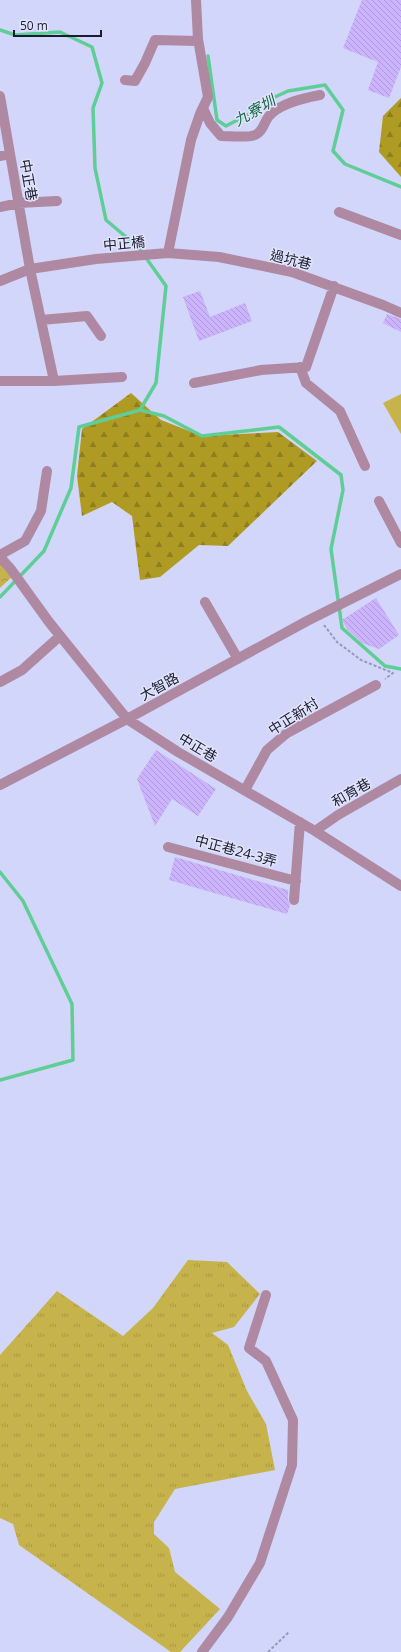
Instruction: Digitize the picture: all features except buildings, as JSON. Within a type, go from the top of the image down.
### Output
[{"type":"street","points":[[168,253],[191,140],[208,97],[198,41],[196,0]]},
{"type":"street","points":[[124,80],[135,81],[155,40],[198,41]]},
{"type":"street","points":[[203,108],[210,123],[221,136],[254,136],[261,130],[270,116],[277,110],[298,100],[320,95]]},
{"type":"street","name":"中正巷","points":[[0,96],[5,155],[19,203],[30,269],[54,381]]},
{"type":"street","points":[[0,207],[19,203],[57,201]]},
{"type":"street","points":[[339,212],[401,235]]},
{"type":"street","name":"過坑巷","points":[[155,254],[168,253],[226,259],[292,272],[383,304],[401,313]]},
{"type":"street","name":"中正橋","points":[[30,269],[155,254]]},
{"type":"street","points":[[0,281],[30,269]]},
{"type":"street","points":[[194,383],[261,370],[306,366],[334,286]]},
{"type":"street","points":[[41,320],[87,316],[101,336]]},
{"type":"street","points":[[300,367],[306,383],[340,411],[365,466]]},
{"type":"street","points":[[0,381],[54,381],[122,377]]},
{"type":"street","points":[[0,556],[25,542],[41,511],[47,471]]},
{"type":"street","points":[[380,501],[401,543]]},
{"type":"street","name":"中正巷","points":[[0,556],[60,636],[127,720],[178,752],[315,831],[401,886]]},
{"type":"street","name":"大智路","points":[[0,785],[127,720],[330,609],[401,574]]},
{"type":"street","points":[[205,602],[238,659]]},
{"type":"street","points":[[0,682],[22,670],[60,636]]},
{"type":"street","name":"中正新村","points":[[245,790],[267,750],[287,733],[376,685]]},
{"type":"street","name":"和育巷","points":[[315,831],[338,815],[401,779]]},
{"type":"street","name":"中正巷24-3弄","points":[[294,900],[300,822]]},
{"type":"street","name":"中正巷24-3弄","points":[[168,847],[296,881]]},
{"type":"street","points":[[202,1652],[228,1617],[260,1563],[292,1465],[293,1420],[266,1361],[249,1348],[266,1295]]},
{"type":"path","points":[[317,616],[337,642],[361,660],[393,673],[376,685]]},
{"type":"path","points":[[268,1652],[289,1632]]},
{"type":"green space","points":[[401,98],[401,177],[379,152],[383,116]]},
{"type":"green space","points":[[131,393],[161,420],[202,436],[278,432],[317,461],[228,546],[199,545],[160,577],[140,580],[132,516],[112,502],[82,516],[77,476],[82,429]]},
{"type":"green space","points":[[401,394],[401,434],[383,403]]},
{"type":"green space","points":[[0,557],[15,574],[0,588]]},
{"type":"green space","points":[[188,1260],[227,1262],[260,1294],[234,1327],[212,1333],[228,1345],[247,1391],[266,1424],[275,1470],[175,1489],[154,1522],[154,1534],[169,1548],[175,1572],[220,1609],[180,1652],[171,1652],[19,1545],[13,1524],[0,1518],[0,1355],[57,1291],[123,1336],[153,1308]]},
{"type":"waterway","points":[[0,30],[15,35],[60,32],[92,47],[102,83],[93,108],[95,168],[106,220],[139,248],[166,286],[156,383],[140,410],[79,427],[71,488],[44,551],[0,597]]},
{"type":"waterway","name":"九寮圳","points":[[208,56],[217,120],[226,126],[249,114],[262,103],[288,91],[325,85],[343,110],[333,151],[345,164],[401,187]]},
{"type":"waterway","points":[[140,410],[164,416],[202,436],[279,427],[341,475],[343,490],[331,549],[342,628],[385,666],[401,669]]},
{"type":"waterway","points":[[0,872],[23,901],[72,1004],[73,1060],[0,1080]]}]
